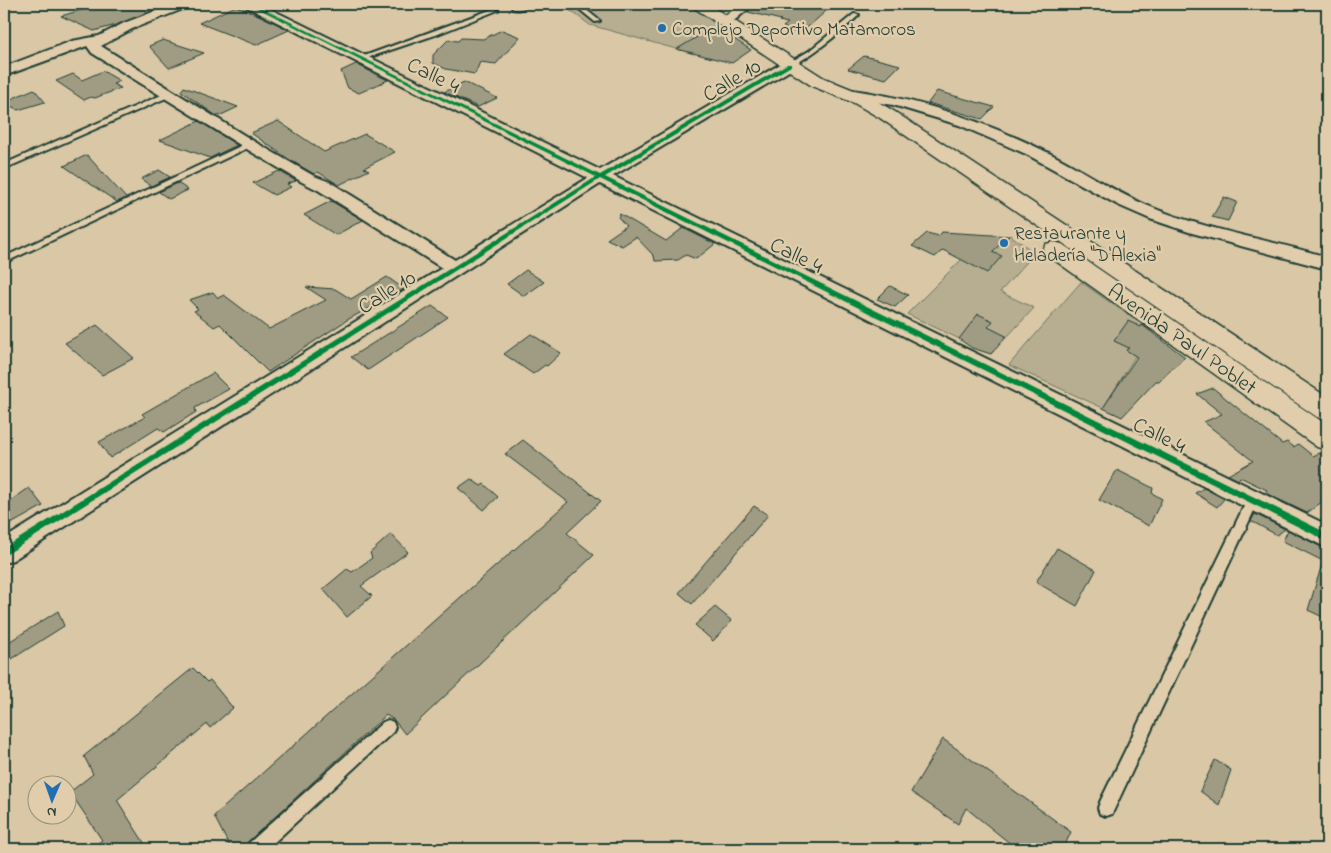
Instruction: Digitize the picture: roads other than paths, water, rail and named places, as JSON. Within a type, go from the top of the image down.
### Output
[{"type":"main road","name":"Avenida Paul Poblet","points":[[698,4],[789,65],[818,82],[1327,439]]},
{"type":"main road","name":"Avenida Paul Poblet","points":[[818,82],[845,93],[886,114],[1327,410]]},
{"type":"street","points":[[184,4],[93,45],[97,50],[250,145],[308,179],[324,186],[456,268]]},
{"type":"street","name":"Calle 4","points":[[250,4],[602,176],[1327,537]]},
{"type":"street","points":[[725,22],[748,4]]},
{"type":"street","points":[[4,72],[77,44],[101,40]]},
{"type":"street","name":"Calle 10","points":[[4,552],[602,176],[789,65]]},
{"type":"street","points":[[845,93],[896,100],[951,118],[1033,151],[1122,201],[1157,215],[1220,236],[1327,263]]},
{"type":"lane","points":[[576,4],[597,21]]},
{"type":"lane","points":[[362,58],[436,33],[495,10]]},
{"type":"lane","points":[[789,65],[811,52],[856,15]]},
{"type":"lane","points":[[4,166],[169,95]]},
{"type":"lane","points":[[4,260],[250,145]]},
{"type":"lane","points":[[1106,808],[1253,500]]},
{"type":"lane","points":[[255,849],[388,727]]},
{"type":"place","name":"Complejo Deportivo Matamoros","points":[[662,28]]},
{"type":"place","name":"Restaurante y Heladería \"D'Alexia\"","points":[[1004,243]]}]
